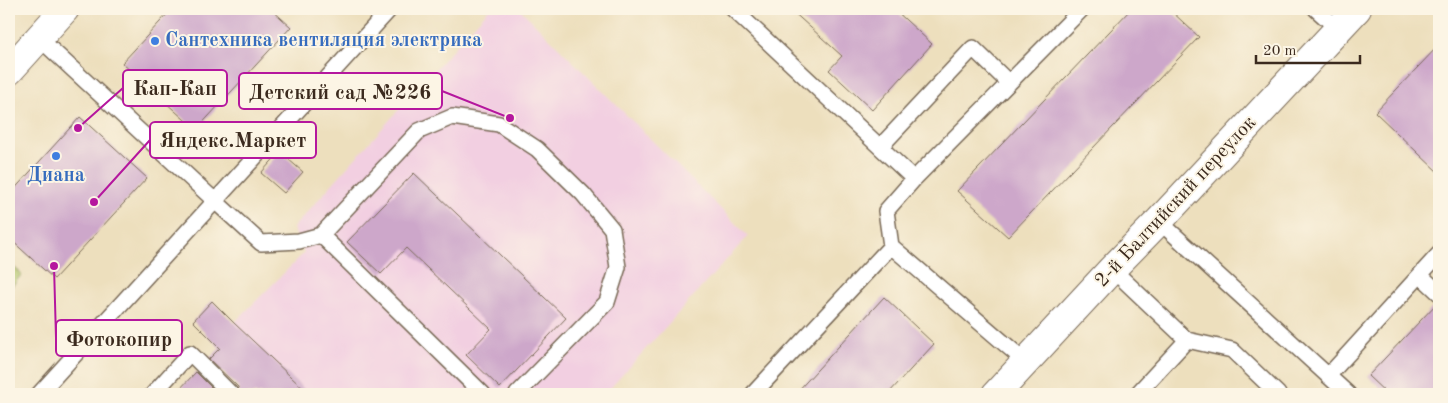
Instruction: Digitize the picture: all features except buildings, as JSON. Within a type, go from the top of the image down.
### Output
[{"type":"street","points":[[9,71],[65,9]]},
{"type":"street","name":"2-й Балтийский переулок","points":[[996,394],[1357,9]]},
{"type":"lane","points":[[39,394],[390,9]]},
{"type":"lane","points":[[733,9],[914,179]]},
{"type":"lane","points":[[1026,362],[891,246],[886,211],[914,179],[1082,9]]},
{"type":"lane","points":[[1316,9],[1338,28]]},
{"type":"lane","points":[[39,38],[260,242],[299,241],[321,236],[419,131],[452,117],[499,124],[536,149],[583,194],[612,229],[618,267],[607,302],[517,394]]},
{"type":"lane","points":[[880,147],[973,48],[1009,82]]},
{"type":"lane","points":[[1159,221],[1348,394]]},
{"type":"lane","points":[[321,236],[483,394]]},
{"type":"lane","points":[[753,394],[891,246]]},
{"type":"lane","points":[[1328,376],[1439,254]]},
{"type":"lane","points":[[1112,269],[1187,340],[1232,350],[1278,394]]},
{"type":"lane","points":[[1420,275],[1439,293]]},
{"type":"lane","points":[[1137,394],[1187,340]]},
{"type":"lane","points":[[154,394],[190,353],[231,394]]},
{"type":"shaded area","points":[[489,9],[520,9],[748,236],[605,394],[309,394],[234,323],[304,253],[293,228]]},
{"type":"green space","points":[[9,263],[22,274],[9,290]]},
{"type":"place","name":"Сантехника вентиляция электрика","points":[[155,41]]},
{"type":"place","name":"Детский сад №226","points":[[510,118]]},
{"type":"place","name":"Кап-Кап","points":[[78,128]]},
{"type":"place","name":"Диана","points":[[56,156]]},
{"type":"place","name":"Яндекс.Маркет","points":[[94,202]]},
{"type":"place","name":"Фотокопир","points":[[54,266]]}]
